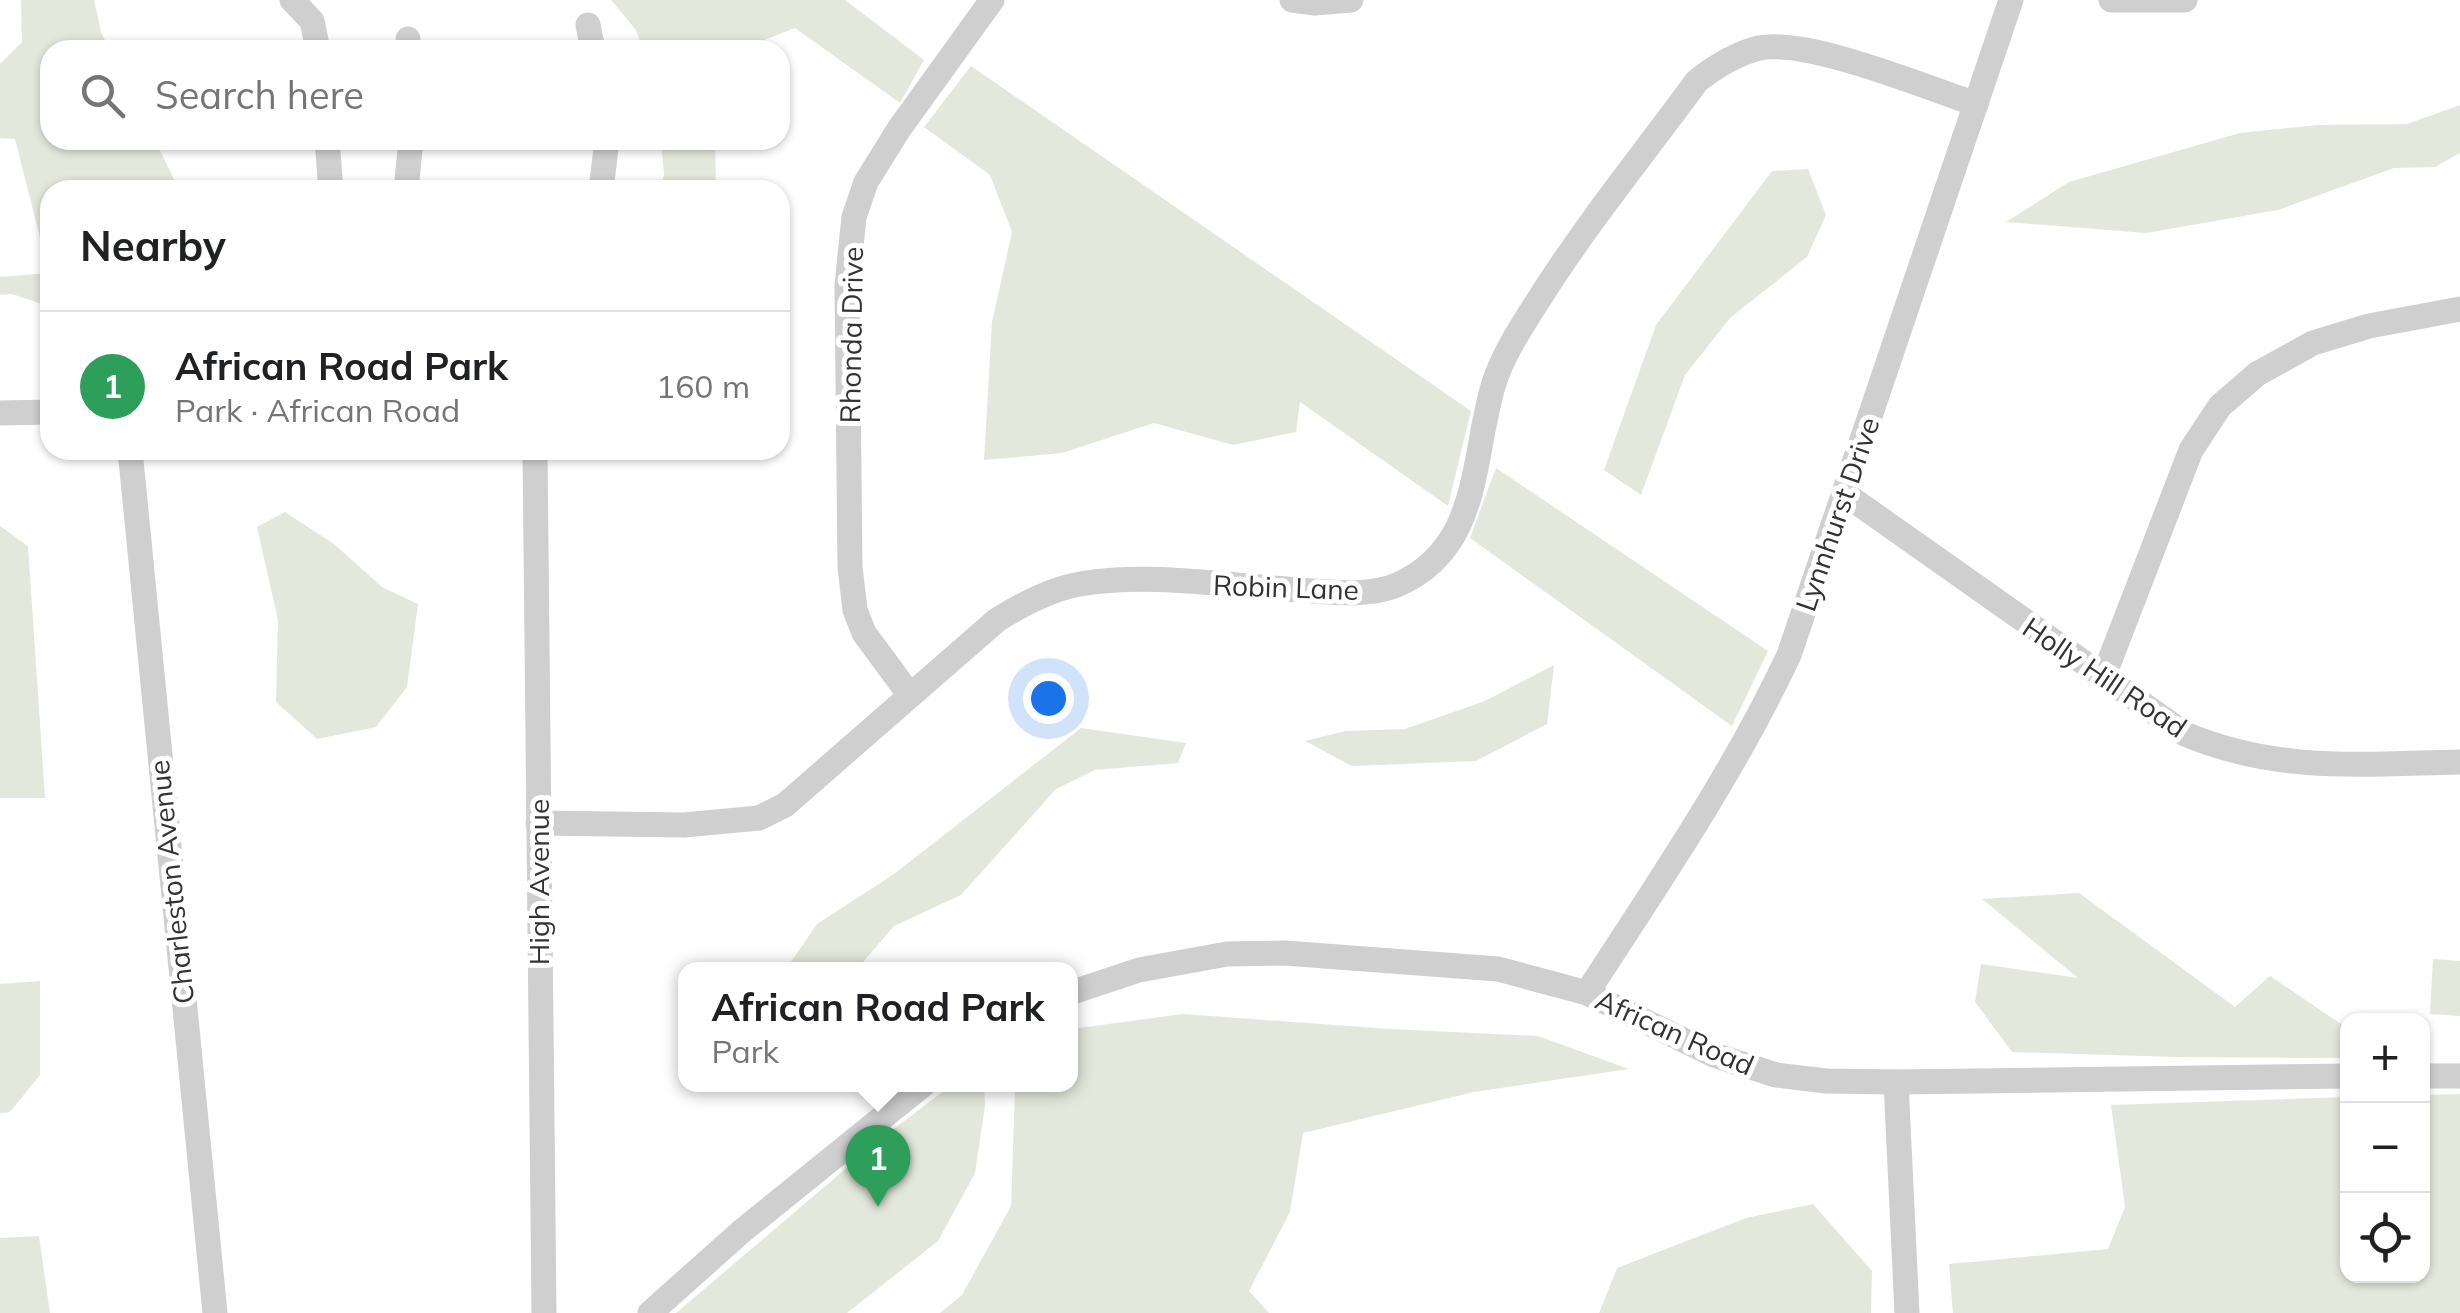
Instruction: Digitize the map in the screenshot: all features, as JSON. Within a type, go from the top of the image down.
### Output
[{"type":"street","points":[[292,0],[312,21],[316,40]]},
{"type":"street","name":"Rhonda Drive","points":[[909,694],[864,633],[855,610],[850,567],[846,285],[854,216],[866,182],[899,129],[992,0]]},
{"type":"street","points":[[1292,0],[1351,0]]},
{"type":"street","name":"Lynnhurst Drive","points":[[1587,993],[1696,824],[1764,707],[1789,654],[2012,0]]},
{"type":"street","points":[[2111,0],[2184,0]]},
{"type":"street","name":"Robin Lane","points":[[538,823],[684,824],[760,818],[786,806],[996,620],[1022,604],[1077,584],[1131,579],[1349,594],[1395,586],[1433,564],[1454,539],[1465,513],[1494,381],[1516,335],[1560,265],[1698,81],[1721,62],[1760,48],[1794,47],[1976,104]]},
{"type":"street","points":[[328,150],[331,180]]},
{"type":"street","points":[[407,180],[410,150]]},
{"type":"street","points":[[602,180],[607,150]]},
{"type":"street","points":[[2103,678],[2191,450],[2220,406],[2257,374],[2313,343],[2369,326],[2460,310]]},
{"type":"street","points":[[0,413],[40,412]]},
{"type":"street","name":"Charleston Avenue","points":[[131,460],[214,1313]]},
{"type":"street","name":"High Avenue","points":[[535,460],[544,1313]]},
{"type":"street","name":"Holly Hill Road","points":[[1845,494],[2185,734],[2222,750],[2279,762],[2460,762]]},
{"type":"street","name":"African Road","points":[[1078,990],[1139,970],[1228,954],[1286,953],[1498,969],[1587,993],[1714,1055],[1776,1075],[1896,1082],[2340,1076]]},
{"type":"street","points":[[2430,1076],[2460,1076]]},
{"type":"street","points":[[1896,1082],[1907,1313]]},
{"type":"street","points":[[650,1313],[742,1231],[914,1092]]},
{"type":"shaded area","points":[[21,0],[94,0],[105,40],[40,40],[40,150],[160,150],[174,180],[40,180],[40,238],[15,139],[0,138],[0,64],[22,42]]},
{"type":"shaded area","points":[[611,0],[845,0],[924,60],[900,103],[795,28],[764,40],[640,40]]},
{"type":"shaded area","points":[[971,66],[1471,411],[1448,506],[1300,402],[1296,432],[1233,445],[1154,423],[1062,453],[984,460],[992,322],[1012,232],[990,175],[924,127]]},
{"type":"shaded area","points":[[2460,105],[2460,153],[2435,167],[2394,168],[2278,210],[2146,233],[2006,222],[2069,182],[2240,133],[2318,125],[2407,124]]},
{"type":"shaded area","points":[[662,150],[715,150],[716,180],[663,180]]},
{"type":"shaded area","points":[[1808,169],[1826,215],[1807,257],[1730,318],[1685,375],[1641,495],[1604,470],[1656,325],[1772,171]]},
{"type":"shaded area","points":[[40,274],[40,303],[12,294],[0,295],[0,277]]},
{"type":"shaded area","points":[[1496,468],[1768,651],[1732,726],[1470,538]]},
{"type":"shaded area","points":[[285,512],[334,544],[382,587],[418,604],[407,687],[376,727],[317,739],[276,702],[278,620],[257,527]]},
{"type":"shaded area","points":[[0,526],[28,546],[45,798],[0,798]]},
{"type":"shaded area","points":[[1554,665],[1547,724],[1476,761],[1352,766],[1305,741],[1345,731],[1405,729],[1485,701]]},
{"type":"shaded area","points":[[1081,728],[1186,743],[1178,763],[1095,770],[1056,789],[961,895],[894,926],[863,962],[791,962],[817,924],[894,874]]},
{"type":"shaded area","points":[[2079,893],[2235,1007],[2270,976],[2340,1023],[2340,1058],[2012,1052],[1975,1002],[1981,964],[2078,978],[1982,899]]},
{"type":"shaded area","points":[[2433,959],[2460,961],[2460,1016],[2430,1014]]},
{"type":"shaded area","points":[[40,981],[40,1075],[10,1112],[0,1113],[0,984]]},
{"type":"shaded area","points":[[1183,1014],[1538,1036],[1629,1069],[1474,1092],[1303,1133],[1290,1212],[1249,1291],[1269,1313],[940,1313],[962,1295],[1011,1206],[1015,1092],[1078,1092],[1078,1028]]},
{"type":"shaded area","points":[[942,1092],[984,1092],[975,1173],[938,1241],[847,1313],[676,1313],[883,1137]]},
{"type":"shaded area","points":[[2460,1094],[2460,1313],[1953,1313],[1949,1264],[2108,1249],[2125,1207],[2111,1105],[2340,1097],[2340,1283],[2430,1283],[2430,1095]]},
{"type":"shaded area","points":[[1813,1204],[1872,1271],[1871,1313],[1599,1313],[1617,1268],[1746,1218]]},
{"type":"shaded area","points":[[39,1236],[50,1313],[0,1313],[0,1238]]},
{"type":"place","name":"African Road Park","points":[[878,1207]]}]
